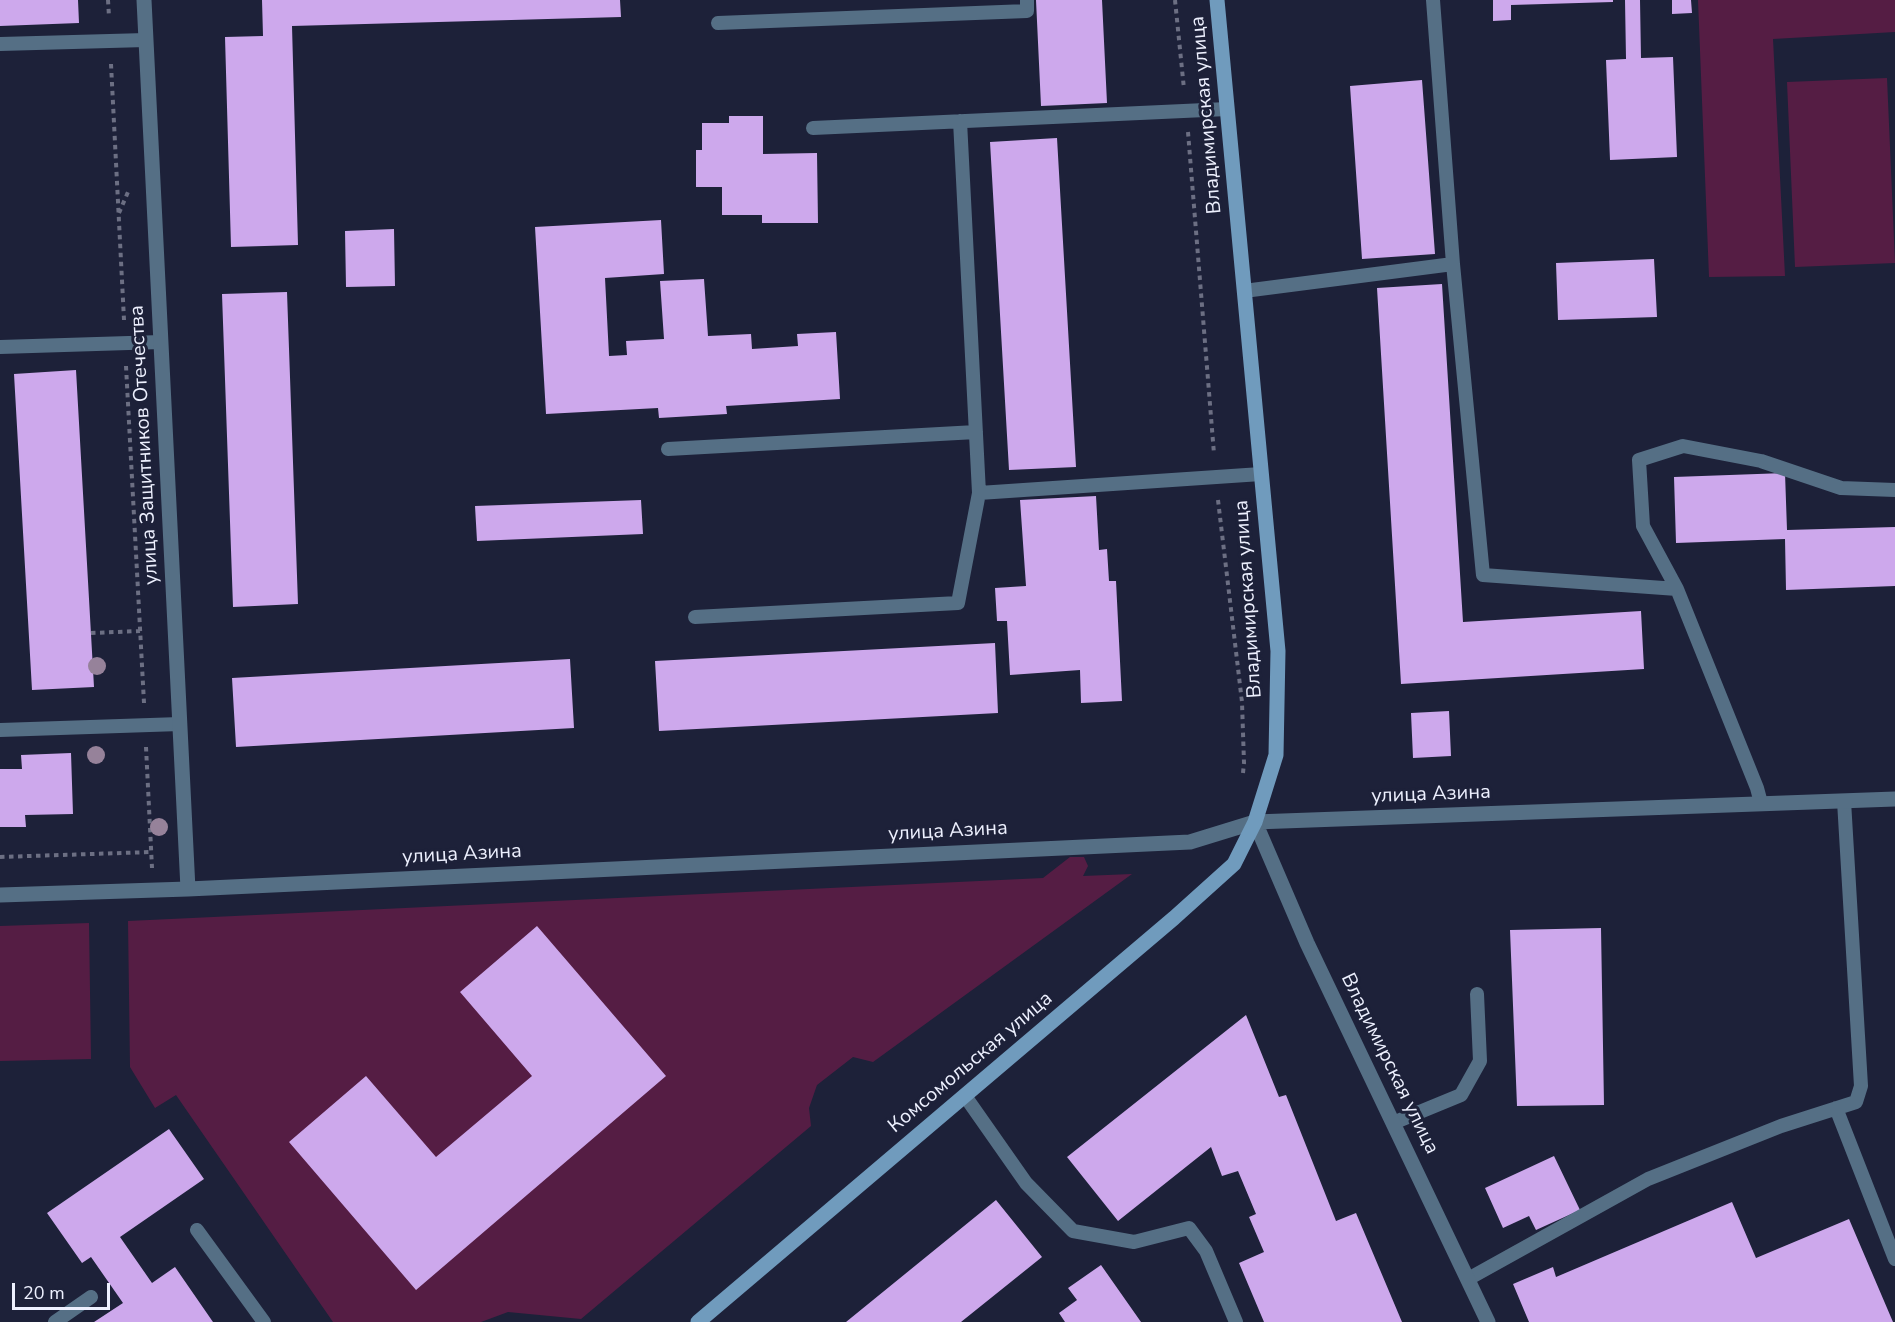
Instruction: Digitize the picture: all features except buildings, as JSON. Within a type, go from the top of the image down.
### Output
[{"type":"main road","name":"Владимирская улица","points":[[1217,0],[1278,651],[1276,755],[1255,822]]},
{"type":"main road","name":"Комсомольская улица","points":[[698,1322],[1174,918],[1234,864],[1255,822]]},
{"type":"street","name":"улица Защитников Отечества","points":[[144,0],[188,889]]},
{"type":"street","name":"улица Азина","points":[[0,895],[188,889],[1190,842],[1255,822],[1895,799]]},
{"type":"street","name":"Владимирская улица","points":[[1255,822],[1307,943],[1488,1322]]},
{"type":"lane","points":[[718,23],[1028,11],[1027,0]]},
{"type":"lane","points":[[1433,0],[1454,264],[1483,575],[1677,589]]},
{"type":"lane","points":[[0,44],[146,40]]},
{"type":"lane","points":[[813,128],[1227,109]]},
{"type":"lane","points":[[695,617],[958,603],[979,493],[960,122]]},
{"type":"lane","points":[[1244,291],[1454,264]]},
{"type":"lane","points":[[0,346],[161,342]]},
{"type":"lane","points":[[668,449],[976,432]]},
{"type":"lane","points":[[1761,803],[1753,777],[1677,589],[1643,526],[1639,460],[1683,446],[1761,461],[1841,488],[1895,490]]},
{"type":"lane","points":[[979,493],[1261,474]]},
{"type":"lane","points":[[0,730],[180,724]]},
{"type":"lane","points":[[1468,1279],[1648,1179],[1781,1126],[1856,1102],[1861,1086],[1845,801]]},
{"type":"lane","points":[[1393,1123],[1461,1095],[1480,1061],[1477,994]]},
{"type":"lane","points":[[964,1096],[1026,1183],[1073,1231],[1134,1242],[1189,1228],[1206,1251],[1236,1322]]},
{"type":"lane","points":[[1836,1108],[1895,1259]]},
{"type":"lane","points":[[198,1230],[264,1322]]},
{"type":"lane","points":[[55,1322],[91,1297]]},
{"type":"path","points":[[108,0],[153,890]]},
{"type":"path","points":[[1175,0],[1216,476],[1242,702],[1244,763],[1242,783]]},
{"type":"path","points":[[91,633],[140,631]]},
{"type":"path","points":[[0,857],[152,852]]},
{"type":"shaded area","points":[[1698,0],[1895,0],[1895,32],[1773,39],[1785,276],[1709,277]]},
{"type":"shaded area","points":[[1887,78],[1895,263],[1795,267],[1787,82]]},
{"type":"shaded area","points":[[1070,857],[1084,857],[1088,866],[1083,876],[1132,874],[873,1062],[853,1057],[817,1085],[809,1108],[811,1126],[581,1319],[508,1312],[481,1322],[333,1322],[176,1095],[155,1108],[130,1067],[128,921],[1043,878]]},
{"type":"shaded area","points":[[89,923],[91,1059],[0,1061],[0,926]]}]
